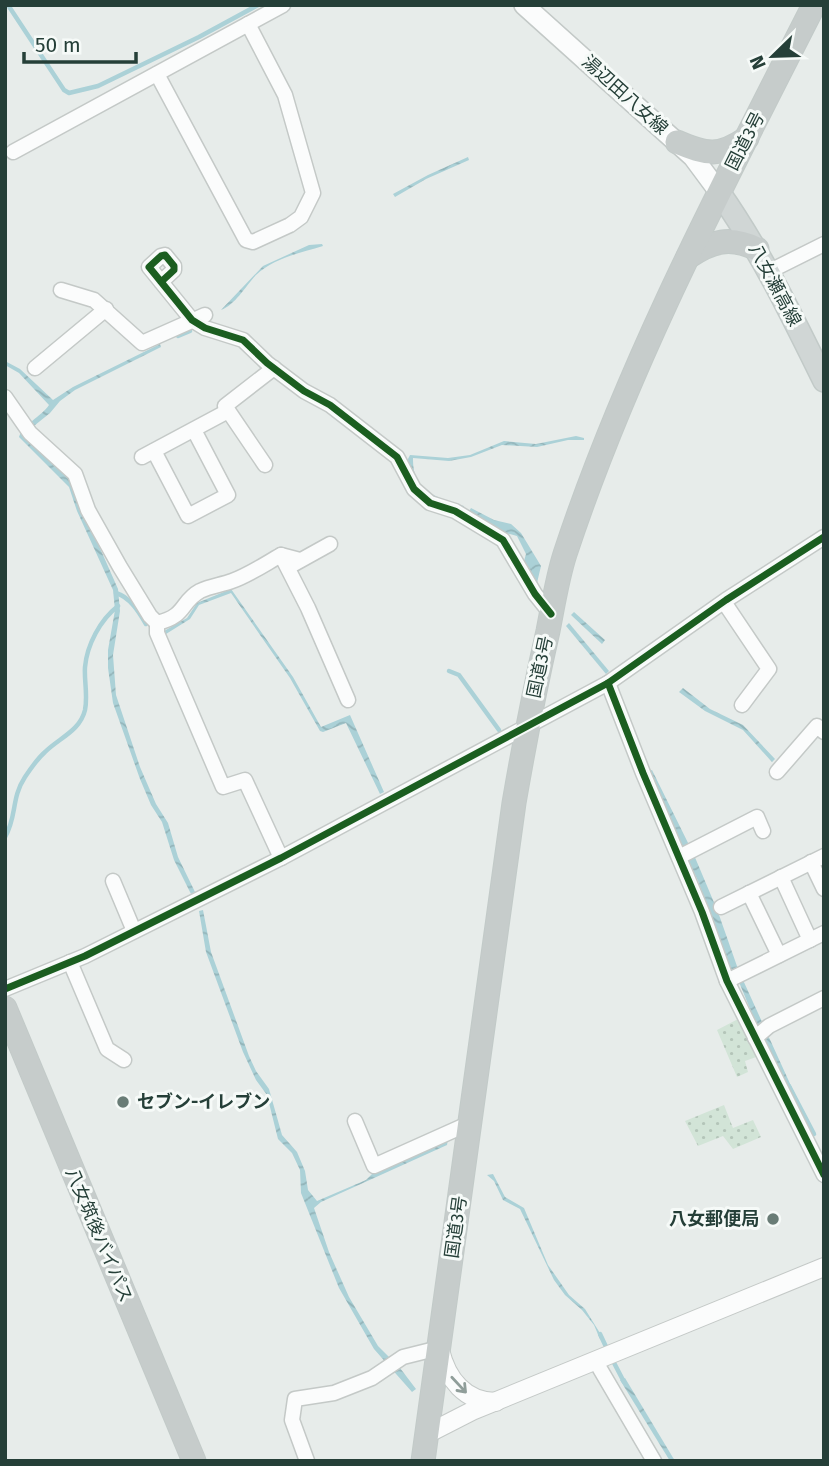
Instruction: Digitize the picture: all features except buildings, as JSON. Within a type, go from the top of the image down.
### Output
[{"type":"highway","name":"国道3号","points":[[423,1461],[527,728],[564,557],[616,414],[719,192],[814,5]]},
{"type":"highway","points":[[677,142],[705,153],[714,153],[735,146],[747,138]]},
{"type":"highway","points":[[688,257],[722,240],[740,242],[757,249]]},
{"type":"highway","name":"八女筑後バイパス","points":[[5,1009],[194,1461]]},
{"type":"main road","name":"湯辺田八女線","points":[[524,5],[693,157],[719,192]]},
{"type":"main road","name":"八女瀬高線","points":[[719,192],[770,271],[824,381]]},
{"type":"street","points":[[13,152],[283,5]]},
{"type":"street","points":[[157,74],[246,240],[253,243],[290,225],[301,217],[313,193],[285,95],[248,24]]},
{"type":"street","points":[[770,271],[824,244]]},
{"type":"street","points":[[161,282],[198,317],[205,328],[243,340],[274,368],[330,405],[397,457],[414,489],[430,503],[455,511],[503,540],[535,594],[551,614]]},
{"type":"street","points":[[61,290],[94,300],[142,343],[198,317]]},
{"type":"street","points":[[35,368],[106,309]]},
{"type":"street","points":[[265,465],[225,406],[274,368]]},
{"type":"street","points":[[5,397],[30,433],[75,474],[88,510],[120,567],[157,623],[157,633],[223,787],[245,780],[281,858]]},
{"type":"street","points":[[194,430],[228,495],[181,517],[148,454],[229,411]]},
{"type":"street","points":[[5,989],[134,932],[527,728],[608,683],[724,601],[824,537]]},
{"type":"street","points":[[157,623],[182,612],[192,596],[204,589],[284,562],[300,560],[330,544]]},
{"type":"street","points":[[284,562],[308,608],[348,699]]},
{"type":"street","points":[[724,601],[769,669],[742,705]]},
{"type":"street","points":[[608,683],[702,912],[727,981],[824,1174]]},
{"type":"street","points":[[777,772],[817,726],[824,732]]},
{"type":"street","points":[[679,857],[757,817],[763,831]]},
{"type":"street","points":[[721,907],[817,859],[824,889]]},
{"type":"street","points":[[781,877],[810,940]]},
{"type":"street","points":[[113,881],[134,932]]},
{"type":"street","points":[[749,893],[779,955]]},
{"type":"street","points":[[727,981],[824,933]]},
{"type":"street","points":[[70,962],[107,1049],[124,1060]]},
{"type":"street","points":[[755,1038],[769,1026],[824,998]]},
{"type":"street","points":[[355,1121],[374,1166],[470,1123]]},
{"type":"street","points":[[427,1434],[496,1402],[824,1267]]},
{"type":"street","points":[[306,1461],[292,1420],[295,1399],[334,1393],[372,1378],[403,1357],[439,1348],[447,1370],[463,1392],[476,1400],[496,1402]]},
{"type":"street","points":[[596,1362],[654,1461]]},
{"type":"green space","points":[[740,1018],[759,1056],[745,1061],[748,1072],[737,1077],[717,1030]]},
{"type":"green space","points":[[724,1105],[733,1128],[753,1120],[761,1137],[733,1149],[723,1136],[698,1146],[685,1121]]},
{"type":"water","points":[[468,157],[469,160],[426,179],[395,197],[393,194],[428,175]]},
{"type":"water","points":[[309,245],[323,246],[288,257],[263,269],[235,300],[221,310],[263,266]]},
{"type":"water","points":[[160,344],[161,347],[75,390],[24,434],[70,480],[118,589],[120,611],[113,655],[116,695],[140,767],[156,804],[168,823],[178,857],[195,892],[191,894],[174,860],[162,822],[140,779],[113,703],[108,650],[115,610],[113,590],[69,487],[19,437],[24,428],[49,405],[19,373],[5,365],[5,361],[20,369],[53,400],[73,387]]},
{"type":"water","points":[[576,436],[584,440],[568,440],[537,447],[502,445],[471,457],[449,461],[413,458],[414,469],[422,486],[444,500],[464,506],[463,510],[422,492],[409,468],[410,455],[448,458],[470,455],[504,441],[536,444]]},
{"type":"water","points":[[471,508],[494,520],[511,524],[521,533],[541,566],[537,583],[524,561],[526,554],[517,536],[502,532],[468,513]]},
{"type":"water","points":[[231,589],[293,677],[321,727],[350,715],[384,792],[380,794],[346,723],[320,731],[290,678],[231,593],[199,605],[190,619],[166,634],[164,631],[187,618],[197,603]]},
{"type":"water","points":[[574,612],[605,640],[602,644],[571,615]]},
{"type":"water","points":[[569,623],[609,671],[606,674],[566,626]]},
{"type":"water","points":[[683,688],[710,709],[743,725],[775,759],[772,762],[743,730],[705,711],[679,692]]},
{"type":"water","points":[[652,770],[694,855],[738,969],[792,1088],[789,1089],[757,1026],[739,982],[728,965],[698,881],[647,772]]},
{"type":"water","points":[[203,910],[211,952],[249,1056],[269,1089],[282,1135],[297,1152],[305,1171],[308,1190],[317,1201],[448,1139],[447,1145],[321,1202],[314,1208],[329,1252],[349,1297],[378,1346],[416,1389],[412,1392],[374,1349],[339,1288],[301,1193],[300,1170],[292,1153],[278,1139],[267,1095],[256,1080],[243,1052],[206,952],[199,911]]},
{"type":"water","points":[[493,1174],[505,1197],[524,1208],[548,1265],[569,1295],[585,1309],[603,1338],[600,1339],[594,1325],[554,1280],[520,1209],[503,1200],[494,1181],[487,1175]]},
{"type":"water","points":[[625,1378],[675,1461],[670,1461],[620,1380]]},
{"type":"waterway","points":[[8,5],[64,90],[69,93],[98,86],[258,5]]},
{"type":"waterway","points":[[178,336],[190,331]]},
{"type":"waterway","points":[[116,593],[130,601],[146,624]]},
{"type":"waterway","points":[[5,837],[25,777],[42,755],[74,729],[82,717],[86,704],[85,667],[88,650],[100,626],[118,606]]},
{"type":"waterway","points":[[449,671],[459,675],[499,730]]},
{"type":"waterway","points":[[789,1086],[814,1134]]},
{"type":"waterway","points":[[600,1334],[608,1351]]},
{"type":"waterway","points":[[612,1359],[624,1382]]},
{"type":"cycle path","points":[[161,282],[174,270],[165,255],[149,267],[192,320],[205,328],[243,340],[267,363],[304,391],[330,405],[397,457],[414,489],[430,503],[455,511],[503,540],[535,594],[551,614]]},
{"type":"cycle path","points":[[5,989],[85,956],[281,858],[608,683],[726,600],[824,537]]},
{"type":"cycle path","points":[[608,683],[702,912],[727,981],[824,1175]]},
{"type":"place","name":"セブン-イレブン","points":[[123,1102]]},
{"type":"place","name":"八女郵便局","points":[[773,1219]]}]
